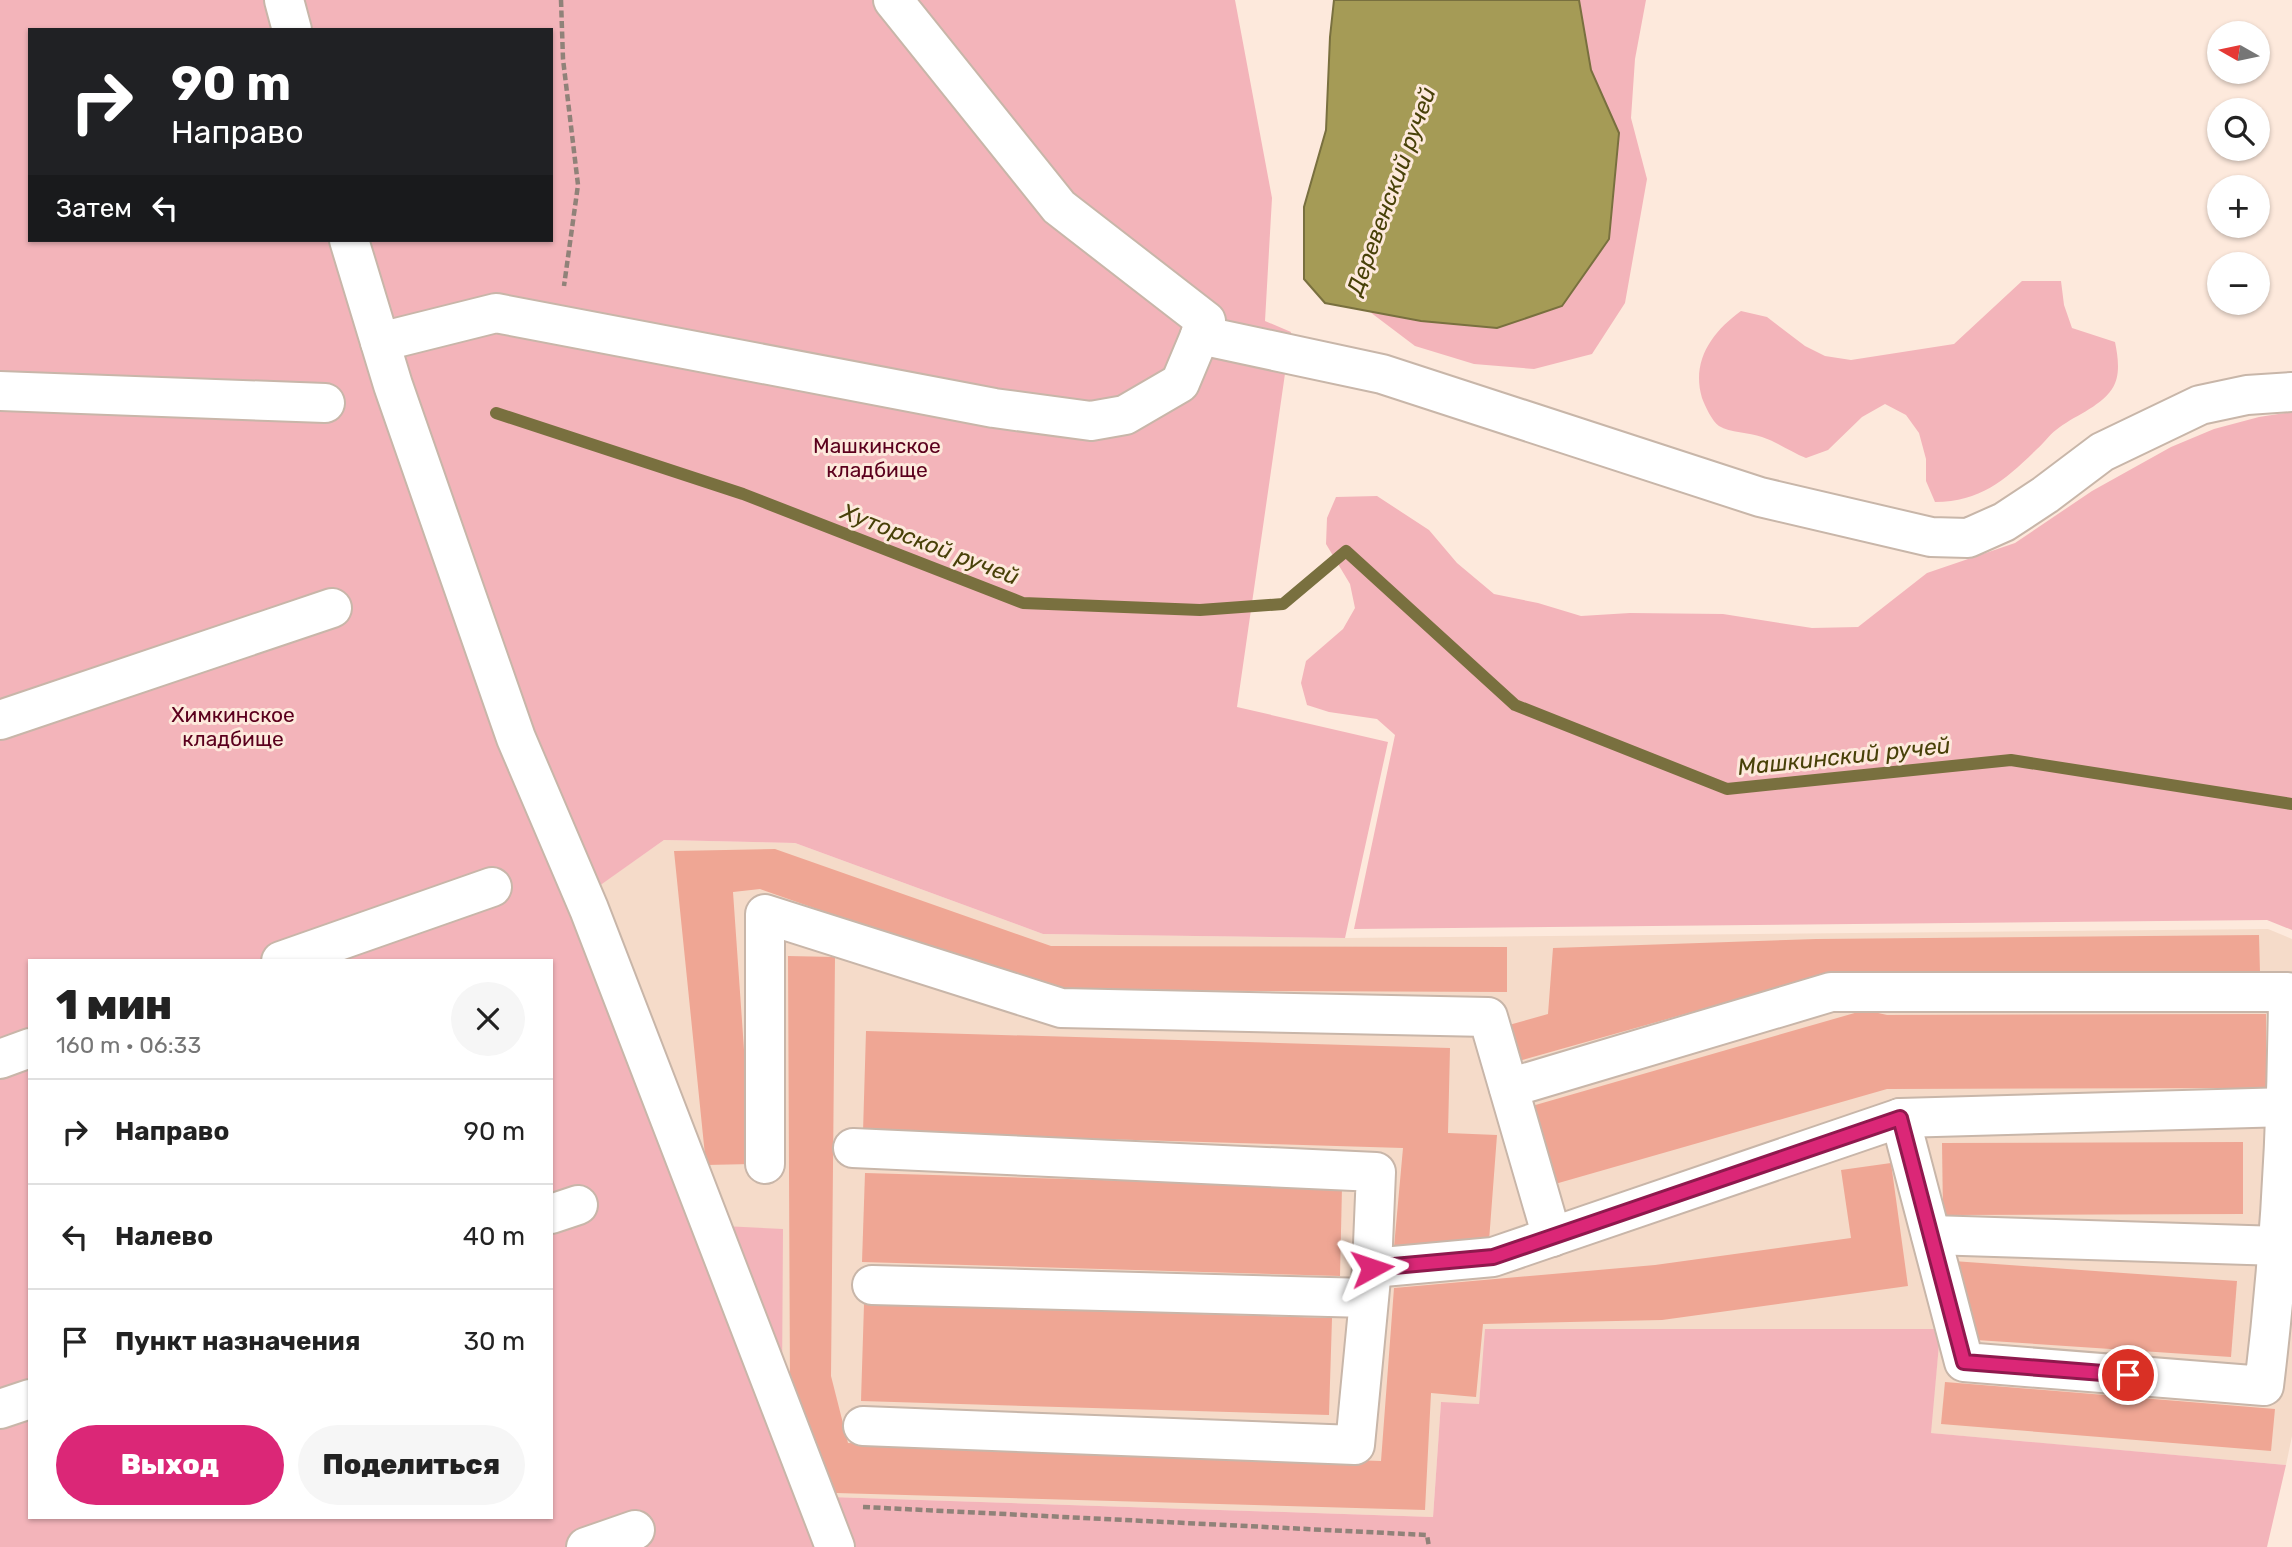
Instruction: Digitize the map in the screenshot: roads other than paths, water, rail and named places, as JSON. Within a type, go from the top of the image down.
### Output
[{"type":"lane","points":[[284,0],[291,28]]},
{"type":"lane","points":[[380,342],[496,313],[994,408],[1091,421],[1125,415],[1180,383],[1206,321],[1059,207],[893,0]]},
{"type":"lane","points":[[350,242],[380,342],[516,738],[589,909],[835,1547]]},
{"type":"lane","points":[[1200,335],[1382,374],[1760,497],[1931,537],[1968,538],[2004,522],[2102,452],[2200,405],[2247,395],[2292,392]]},
{"type":"lane","points":[[0,391],[325,402]]},
{"type":"lane","points":[[0,720],[332,608]]},
{"type":"lane","points":[[287,959],[492,887]]},
{"type":"lane","points":[[765,1164],[765,915],[1061,1009],[1488,1017],[1552,1237]]},
{"type":"lane","points":[[1509,1088],[1831,992],[2288,992],[2290,1107],[2280,1246],[2280,1352],[2264,1386],[1964,1362],[1900,1118]]},
{"type":"lane","points":[[0,1059],[28,1049]]},
{"type":"lane","points":[[872,1285],[1370,1283],[1493,1257],[1900,1118],[2290,1107]]},
{"type":"lane","points":[[853,1148],[1376,1172],[1370,1283],[1355,1445],[863,1426]]},
{"type":"lane","points":[[1931,1236],[2280,1246]]},
{"type":"lane","points":[[0,1409],[28,1400]]},
{"type":"lane","points":[[586,1547],[635,1530]]},
{"type":"water","name":"Деревенский ручей","points":[[1334,0],[1579,0],[1591,70],[1619,133],[1609,239],[1562,306],[1497,328],[1421,321],[1325,303],[1304,279],[1304,207],[1326,130]]},
{"type":"waterway","name":"Машкинский ручей","points":[[496,413],[743,494],[1023,603],[1200,610],[1283,604],[1346,551],[1515,705],[1727,789],[2011,760],[2292,804]]},
{"type":"park label","name":"Машкинское кладбище","points":[[877,458]]},
{"type":"park label","name":"Химкинское кладбище","points":[[233,727]]},
{"type":"water label","name":"Хуторской ручей","points":[[930,544]]}]
